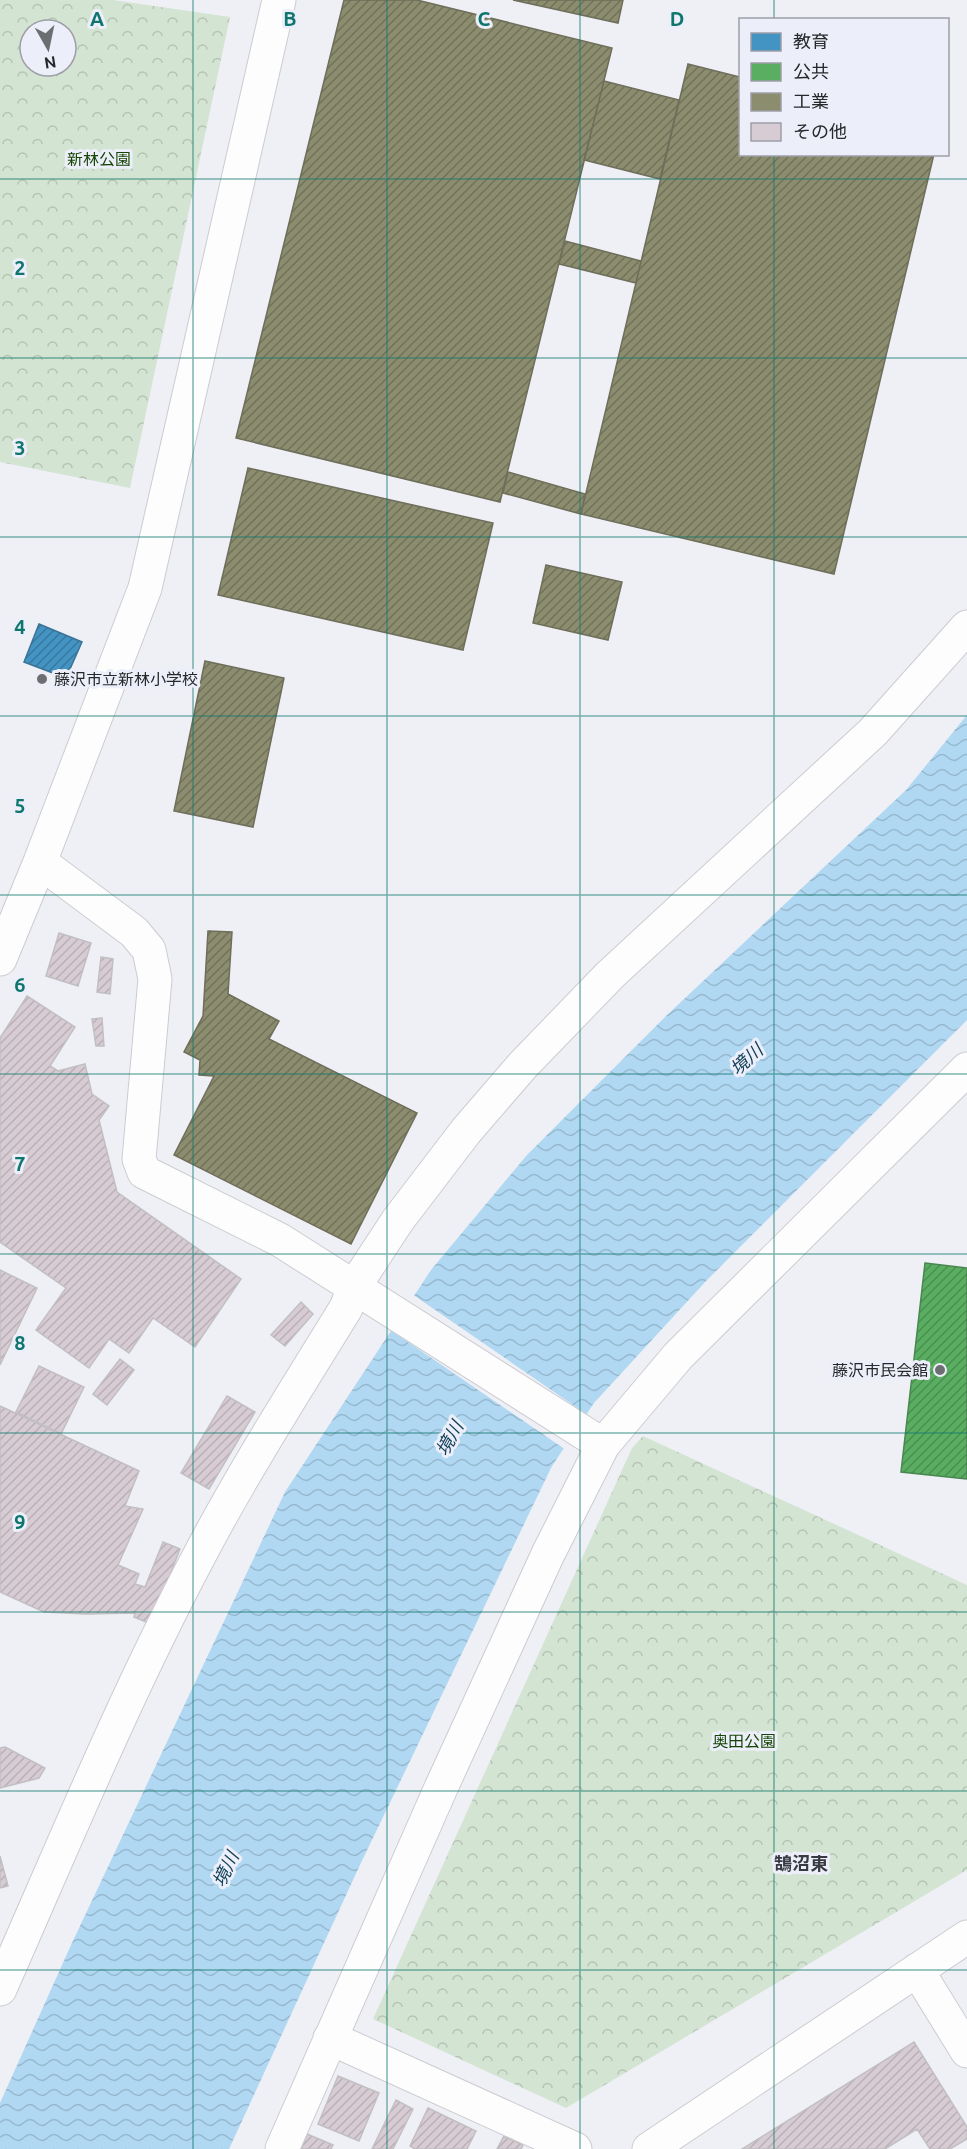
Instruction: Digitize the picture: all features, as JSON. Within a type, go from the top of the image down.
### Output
[{"type":"street","points":[[0,960],[145,588],[279,0]]},
{"type":"street","points":[[0,1989],[103,1756],[198,1558],[271,1428],[346,1308],[354,1287],[398,1220],[466,1131],[523,1065],[619,967],[873,732],[967,627]]},
{"type":"street","points":[[40,862],[134,932],[149,950],[155,979],[139,1159],[144,1172],[280,1239],[603,1445]]},
{"type":"street","points":[[282,2149],[543,1565],[603,1445],[678,1356],[967,1069]]},
{"type":"street","points":[[649,2149],[967,1937]]},
{"type":"street","points":[[917,1970],[967,2051]]},
{"type":"street","points":[[330,2038],[575,2149]]},
{"type":"green space","name":"新林公園","points":[[0,0],[113,0],[230,17],[130,488],[0,462]]},
{"type":"green space","name":"奥田公園","points":[[643,1436],[967,1585],[967,1870],[566,2108],[373,2019],[632,1448]]},
{"type":"water","name":"境川","points":[[967,715],[967,1020],[707,1280],[594,1403],[552,1466],[359,1867],[229,2149],[0,2149],[0,2103],[71,1945],[285,1492],[431,1270],[527,1155],[666,1016],[906,790]]},
{"type":"pier","points":[[412,1294],[589,1416],[566,1450],[389,1329]]},
{"type":"building: 教育","points":[[39,624],[82,642],[66,678],[24,662]]},
{"type":"building: 公共","name":"藤沢市民会館","points":[[925,1263],[967,1268],[967,1479],[901,1472]]},
{"type":"building: 工業","points":[[344,0],[417,0],[612,48],[500,502],[236,438]]},
{"type":"building: 工業","points":[[513,0],[623,0],[618,23]]},
{"type":"building: 工業","points":[[688,64],[739,77],[739,156],[934,156],[834,574],[581,514]]},
{"type":"building: 工業","points":[[604,81],[679,100],[660,179],[584,160]]},
{"type":"building: 工業","points":[[565,241],[641,261],[636,283],[559,264]]},
{"type":"building: 工業","points":[[248,468],[493,523],[463,650],[218,595]]},
{"type":"building: 工業","points":[[508,472],[585,494],[581,514],[503,493]]},
{"type":"building: 工業","points":[[546,565],[622,582],[608,640],[533,623]]},
{"type":"building: 工業","points":[[205,661],[284,678],[253,827],[174,811]]},
{"type":"building: 工業","points":[[208,931],[232,932],[228,994],[279,1021],[269,1039],[417,1113],[351,1244],[174,1155],[214,1076],[199,1075],[200,1060],[184,1052],[203,1016]]},
{"type":"building: その他","points":[[59,933],[91,943],[78,986],[46,976]]},
{"type":"building: その他","points":[[101,957],[113,959],[110,994],[97,992]]},
{"type":"building: その他","points":[[27,996],[75,1027],[50,1066],[58,1071],[85,1064],[92,1094],[109,1106],[99,1120],[117,1192],[241,1279],[195,1347],[153,1318],[129,1353],[109,1339],[89,1368],[36,1330],[66,1288],[0,1242],[0,1038]]},
{"type":"building: その他","points":[[102,1018],[104,1046],[96,1046],[92,1019]]},
{"type":"building: その他","points":[[0,1270],[37,1288],[0,1365]]},
{"type":"building: その他","points":[[301,1302],[313,1314],[285,1346],[271,1335]]},
{"type":"building: その他","points":[[120,1359],[134,1370],[107,1405],[93,1394]]},
{"type":"building: その他","points":[[39,1366],[84,1387],[61,1434],[16,1412]]},
{"type":"building: その他","points":[[227,1396],[255,1412],[209,1489],[181,1473]]},
{"type":"building: その他","points":[[0,1406],[139,1471],[125,1506],[143,1509],[118,1565],[139,1574],[135,1584],[145,1587],[163,1542],[180,1549],[151,1624],[134,1617],[135,1613],[44,1612],[0,1592]]},
{"type":"building: その他","points":[[5,1747],[45,1768],[39,1778],[0,1788],[0,1748]]},
{"type":"building: その他","points":[[0,1856],[8,1886],[0,1888]]},
{"type":"building: その他","points":[[914,2042],[967,2127],[967,2139],[950,2149],[930,2149],[917,2129],[885,2149],[742,2149]]},
{"type":"building: その他","points":[[338,2076],[379,2093],[359,2141],[318,2124]]},
{"type":"building: その他","points":[[396,2100],[413,2109],[393,2149],[372,2149]]},
{"type":"building: その他","points":[[428,2108],[476,2131],[467,2149],[415,2149],[410,2146]]},
{"type":"building: その他","points":[[307,2134],[333,2145],[331,2149],[301,2149]]},
{"type":"building: その他","points":[[504,2136],[523,2145],[521,2149],[497,2149]]},
{"type":"place","name":"藤沢市立新林小学校","points":[[42,679]]},
{"type":"place","name":"藤沢市民会館","points":[[940,1370]]},
{"type":"district","name":"鵠沼東","points":[[801,1863]]}]
